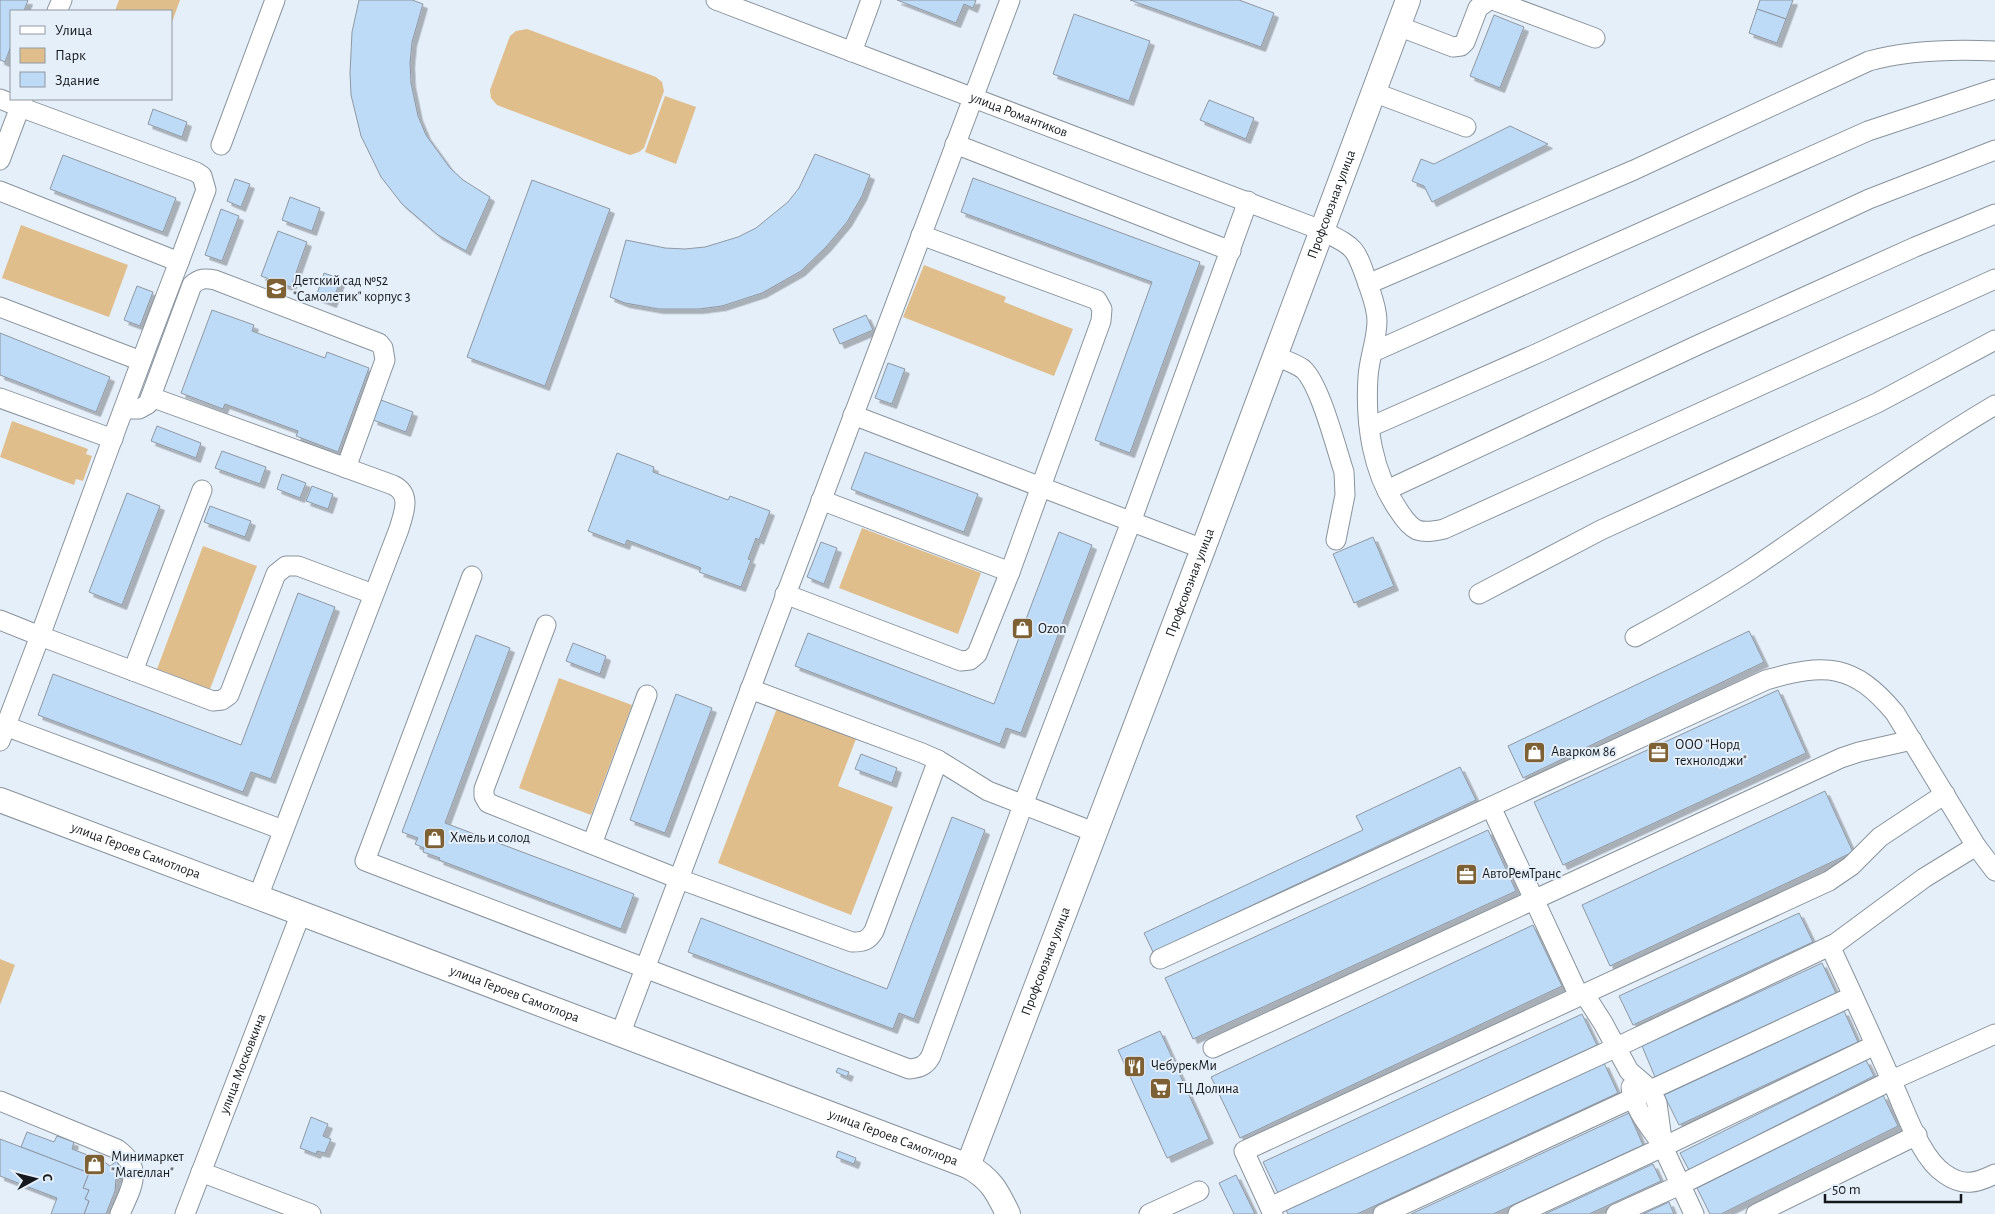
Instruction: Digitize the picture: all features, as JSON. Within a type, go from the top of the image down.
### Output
[{"type":"main road","name":"Профсоюзная улица","points":[[968,1166],[1408,0]]},
{"type":"main road","name":"улица Героев Самотлора","points":[[0,800],[968,1166],[989,1180],[996,1189],[1008,1214]]},
{"type":"street","points":[[221,145],[274,0]]},
{"type":"street","name":"улица Романтиков","points":[[716,0],[1248,201],[1321,230],[1345,242],[1355,250],[1376,306],[1377,319],[1368,374],[1367,397],[1372,448],[1376,466],[1387,490],[1406,522],[1415,529],[1424,532],[1444,529],[1995,279]]},
{"type":"street","points":[[852,52],[871,0]]},
{"type":"street","points":[[620,1035],[1010,0]]},
{"type":"street","points":[[1398,26],[1453,47],[1461,46],[1465,42],[1478,8],[1491,0],[1595,38]]},
{"type":"street","points":[[1368,284],[1634,170],[1869,61],[1904,53],[1995,51]]},
{"type":"street","points":[[1372,352],[1868,131],[1995,90]]},
{"type":"street","points":[[1373,92],[1466,127]]},
{"type":"street","points":[[0,99],[22,103],[196,172],[202,176],[206,190],[40,636],[2,730],[283,830]]},
{"type":"street","points":[[0,160],[22,103]]},
{"type":"street","points":[[955,144],[1231,251]]},
{"type":"street","points":[[1370,427],[1538,353],[1869,199],[1995,150]]},
{"type":"street","points":[[0,191],[179,262]]},
{"type":"street","points":[[472,576],[365,861],[909,1069],[918,1068],[928,1063],[931,1056],[1023,806],[1131,522],[1248,201]]},
{"type":"street","points":[[1387,490],[1700,344],[1914,247],[1995,214]]},
{"type":"street","points":[[785,594],[961,661],[970,660],[977,654],[1010,572],[1101,321],[1102,309],[1097,300],[921,235]]},
{"type":"street","points":[[125,409],[144,407],[148,404],[192,284],[206,278],[215,280],[379,343],[383,348],[385,360],[346,468]]},
{"type":"street","points":[[0,307],[141,361]]},
{"type":"street","points":[[1479,594],[1600,530],[1885,399],[1995,340]]},
{"type":"street","points":[[1275,356],[1296,365],[1306,372],[1315,388],[1344,472],[1346,484],[1336,540]]},
{"type":"street","points":[[151,397],[401,489],[406,498],[398,529],[258,897]]},
{"type":"street","points":[[0,398],[113,440]]},
{"type":"street","points":[[1635,637],[1749,570],[1995,405]]},
{"type":"street","points":[[854,415],[1202,549]]},
{"type":"street","points":[[133,671],[202,490]]},
{"type":"street","points":[[821,500],[1010,572]]},
{"type":"street","points":[[0,620],[213,701],[222,700],[229,695],[276,574],[286,566],[298,566],[373,594]]},
{"type":"street","points":[[546,625],[484,789],[484,796],[488,803],[678,878],[852,942],[862,942],[869,939],[938,760]]},
{"type":"street","points":[[1160,959],[1766,680],[1790,673],[1819,669],[1844,672],[1860,679],[1879,693],[1895,713],[1976,846],[1995,871]]},
{"type":"street","points":[[750,689],[938,760],[988,791],[1094,832]]},
{"type":"street","points":[[592,844],[647,695]]},
{"type":"street","points":[[1213,1048],[1841,758],[1912,740]]},
{"type":"street","points":[[1945,794],[1880,837],[1851,866],[1829,881],[1244,1151],[1272,1210],[1836,943],[1924,878],[1976,846]]},
{"type":"street","points":[[1491,807],[1534,900],[1582,995],[1617,1048],[1629,1071],[1632,1098],[1663,1147],[1694,1214]]},
{"type":"street","name":"улица Московкина","points":[[185,1214],[300,913]]},
{"type":"street","points":[[1830,946],[1917,1135],[1936,1167],[1955,1180],[1978,1182],[1995,1174]]},
{"type":"street","points":[[1383,1214],[1853,996]]},
{"type":"street","points":[[1616,1214],[1680,1185],[1892,1080],[1995,1034]]},
{"type":"street","points":[[1518,1214],[1875,1045]]},
{"type":"street","points":[[1629,1071],[1650,1089],[1657,1103],[1663,1147]]},
{"type":"street","points":[[0,1101],[117,1149],[127,1156],[133,1167],[134,1180],[120,1214]]},
{"type":"street","points":[[1756,1214],[1917,1135]]},
{"type":"street","points":[[201,1172],[311,1214]]},
{"type":"street","points":[[1153,1213],[1199,1191]]},
{"type":"green space","points":[[119,0],[180,0],[172,22],[172,10],[115,10]]},
{"type":"green space","points":[[527,29],[656,77],[662,82],[664,91],[644,148],[630,155],[497,105],[491,98],[490,90],[510,36],[516,31]]},
{"type":"green space","points":[[665,96],[696,107],[676,164],[645,152]]},
{"type":"green space","points":[[21,225],[128,265],[109,317],[2,278]]},
{"type":"green space","points":[[924,265],[1006,297],[1004,302],[1073,329],[1054,376],[903,317]]},
{"type":"green space","points":[[12,421],[88,449],[86,454],[92,456],[83,481],[76,479],[74,485],[0,457]]},
{"type":"green space","points":[[862,528],[981,573],[958,634],[839,588]]},
{"type":"green space","points":[[203,546],[257,566],[210,689],[157,669]]},
{"type":"green space","points":[[559,678],[632,705],[591,815],[519,788]]},
{"type":"green space","points":[[777,708],[856,739],[838,786],[893,807],[851,915],[718,863]]},
{"type":"green space","points":[[0,959],[15,965],[0,1005]]},
{"type":"building","points":[[0,0],[28,0],[24,10],[10,10],[10,49],[5,62],[0,60]]},
{"type":"building","points":[[359,0],[412,0],[423,4],[412,42],[410,63],[411,83],[418,116],[426,135],[450,168],[463,180],[490,197],[466,251],[438,235],[402,204],[381,177],[361,136],[351,95],[350,73],[352,32]]},
{"type":"building","points":[[897,0],[976,0],[973,8],[964,4],[956,23]]},
{"type":"building","points":[[1130,0],[1239,0],[1274,13],[1261,47]]},
{"type":"building","points":[[1760,0],[1793,0],[1786,19],[1757,9]]},
{"type":"building","points":[[1757,9],[1786,19],[1777,43],[1749,33]]},
{"type":"building","points":[[1074,14],[1150,41],[1129,101],[1053,74]]},
{"type":"building","points":[[1494,15],[1524,27],[1500,88],[1470,76]]},
{"type":"building","points":[[1209,100],[1254,118],[1246,139],[1200,120]]},
{"type":"building","points":[[153,109],[187,122],[182,137],[148,124]]},
{"type":"building","points":[[1510,126],[1548,144],[1432,202],[1424,186],[1412,181],[1421,159],[1434,164]]},
{"type":"building","points":[[815,154],[870,175],[862,196],[847,222],[826,247],[801,271],[762,293],[722,306],[699,309],[659,309],[625,303],[610,297],[626,240],[665,248],[685,249],[705,247],[738,237],[756,228],[788,202],[799,188]]},
{"type":"building","points":[[63,155],[176,198],[163,232],[50,189]]},
{"type":"building","points":[[973,178],[1200,262],[1130,453],[1095,440],[1152,282],[961,212]]},
{"type":"building","points":[[235,179],[250,184],[241,207],[227,201]]},
{"type":"building","points":[[532,180],[610,209],[545,386],[467,357]]},
{"type":"building","points":[[290,197],[320,208],[312,231],[282,220]]},
{"type":"building","points":[[221,209],[239,216],[222,261],[205,255]]},
{"type":"building","points":[[278,231],[307,242],[291,287],[261,276]]},
{"type":"building","points":[[324,273],[341,279],[332,303],[316,297]]},
{"type":"building","points":[[137,286],[153,292],[140,326],[124,320]]},
{"type":"building","points":[[212,310],[254,325],[252,331],[325,358],[327,352],[369,368],[338,452],[296,436],[298,431],[225,404],[223,409],[181,393]]},
{"type":"building","points":[[866,315],[873,330],[840,344],[833,329]]},
{"type":"building","points":[[0,333],[110,377],[96,412],[0,375]]},
{"type":"building","points":[[888,363],[905,369],[892,404],[875,398]]},
{"type":"building","points":[[381,400],[413,412],[406,432],[373,420]]},
{"type":"building","points":[[157,426],[201,443],[196,458],[151,441]]},
{"type":"building","points":[[222,451],[266,467],[260,484],[215,468]]},
{"type":"building","points":[[865,452],[978,494],[964,532],[851,489]]},
{"type":"building","points":[[617,453],[654,467],[653,472],[728,500],[730,496],[770,511],[759,540],[756,538],[748,559],[751,560],[741,587],[699,572],[701,568],[627,540],[625,545],[588,531]]},
{"type":"building","points":[[282,474],[306,483],[300,498],[277,489]]},
{"type":"building","points":[[312,486],[333,494],[328,509],[306,501]]},
{"type":"building","points":[[127,493],[160,506],[122,605],[89,592]]},
{"type":"building","points":[[210,506],[251,521],[245,537],[204,522]]},
{"type":"building","points":[[1059,532],[1092,545],[1021,733],[1006,728],[1000,744],[795,666],[808,633],[994,704]]},
{"type":"building","points":[[1373,537],[1394,586],[1354,603],[1333,554]]},
{"type":"building","points":[[821,542],[837,548],[824,584],[807,577]]},
{"type":"building","points":[[298,593],[335,607],[271,779],[251,772],[243,792],[38,715],[53,674],[241,745]]},
{"type":"building","points":[[1749,631],[1764,662],[1523,778],[1508,746]]},
{"type":"building","points":[[476,635],[510,648],[445,823],[634,894],[621,929],[439,860],[440,858],[423,852],[424,848],[415,844],[418,838],[402,832]]},
{"type":"building","points":[[573,643],[606,656],[600,674],[566,661]]},
{"type":"building","points":[[1778,690],[1806,753],[1563,865],[1534,802]]},
{"type":"building","points":[[676,694],[712,708],[665,833],[630,820]]},
{"type":"building","points":[[861,754],[897,768],[892,783],[855,769]]},
{"type":"building","points":[[1460,767],[1476,800],[1153,952],[1144,933],[1363,830],[1356,816]]},
{"type":"building","points":[[1825,791],[1853,852],[1610,966],[1582,905]]},
{"type":"building","points":[[952,817],[985,830],[914,1019],[899,1013],[893,1029],[688,952],[701,918],[887,989]]},
{"type":"building","points":[[1488,830],[1516,891],[1193,1039],[1165,978]]},
{"type":"building","points":[[1799,913],[1813,942],[1633,1025],[1619,996]]},
{"type":"building","points":[[1533,925],[1562,986],[1240,1138],[1211,1077]]},
{"type":"building","points":[[1822,963],[1836,993],[1655,1077],[1642,1046]]},
{"type":"building","points":[[1844,1011],[1858,1042],[1679,1125],[1664,1095]]},
{"type":"building","points":[[1582,1014],[1597,1045],[1278,1193],[1263,1162]]},
{"type":"building","name":"ТЦ Долина","points":[[1160,1031],[1209,1139],[1167,1158],[1118,1050]]},
{"type":"building","points":[[1866,1060],[1874,1076],[1689,1170],[1680,1153]]},
{"type":"building","points":[[1604,1063],[1618,1093],[1357,1214],[1288,1214],[1286,1210]]},
{"type":"building","points":[[838,1068],[849,1072],[847,1077],[836,1072]]},
{"type":"building","points":[[1883,1095],[1898,1126],[1721,1214],[1710,1214],[1697,1188]]},
{"type":"building","points":[[1629,1113],[1643,1145],[1493,1214],[1411,1214]]},
{"type":"building","points":[[311,1117],[328,1124],[323,1136],[331,1139],[325,1153],[317,1151],[316,1154],[300,1148]]},
{"type":"building","points":[[27,1132],[54,1142],[57,1136],[74,1142],[72,1149],[103,1161],[110,1166],[117,1161],[124,1178],[116,1179],[115,1191],[106,1214],[84,1214],[89,1201],[85,1199],[89,1190],[83,1188],[89,1173],[21,1147]]},
{"type":"building","points":[[0,1139],[89,1173],[83,1188],[89,1190],[85,1199],[89,1201],[84,1214],[51,1214],[57,1198],[0,1176]]},
{"type":"building","points":[[838,1151],[856,1158],[854,1164],[836,1157]]},
{"type":"building","points":[[1653,1164],[1661,1181],[1589,1214],[1545,1214]]},
{"type":"building","points":[[1236,1175],[1255,1214],[1234,1214],[1219,1183]]},
{"type":"building","points":[[1669,1202],[1674,1214],[1643,1214]]},
{"type":"place","name":"Детский сад №52 \"Самолетик\" корпус 3","points":[[277,289]]},
{"type":"place","name":"Ozon","points":[[1022,629]]},
{"type":"place","name":"Аварком 86","points":[[1535,752]]},
{"type":"place","name":"ООО \"Норд технолоджи\"","points":[[1659,753]]},
{"type":"place","name":"Хмель и солод","points":[[434,838]]},
{"type":"place","name":"АвтоРемТранс","points":[[1466,874]]},
{"type":"place","name":"ЧебурекМи","points":[[1135,1066]]},
{"type":"place","name":"ТЦ Долина","points":[[1161,1089]]},
{"type":"place","name":"Минимаркет \"Магеллан\"","points":[[95,1165]]}]
